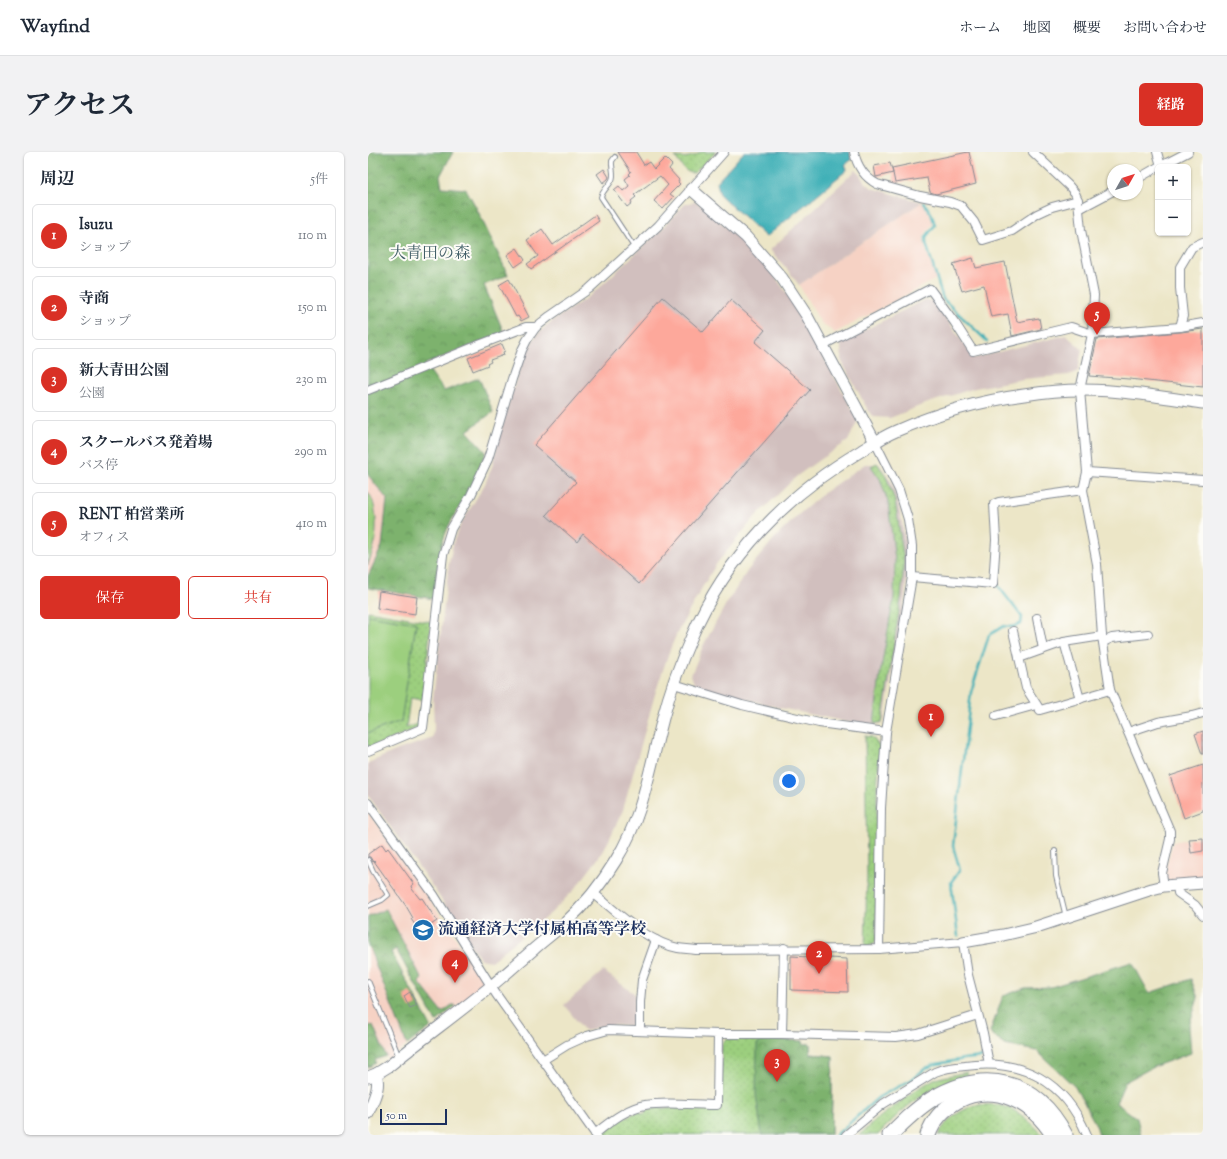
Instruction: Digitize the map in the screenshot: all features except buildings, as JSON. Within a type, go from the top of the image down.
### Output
[{"type":"highway","points":[[890,1135],[919,1108],[931,1100],[957,1087],[981,1081],[1006,1084],[1031,1094],[1051,1112],[1065,1135]]},
{"type":"highway","points":[[928,1135],[936,1119],[952,1104],[968,1096],[990,1093],[1010,1097],[1028,1107],[1043,1120],[1053,1135]]},
{"type":"street","points":[[368,751],[423,728],[443,556],[451,529],[472,495],[488,459],[522,350],[536,328],[550,316],[590,289],[658,226],[724,152]]},
{"type":"street","points":[[854,152],[856,162],[864,174],[877,184],[961,206],[974,222],[983,240],[1012,231],[1037,214],[1052,207],[1078,200]]},
{"type":"street","points":[[1033,152],[1069,186],[1075,193],[1078,200],[1094,295],[1092,334],[1080,390],[1086,472],[1083,490],[1097,564],[1102,639],[1110,690],[1170,831],[1170,839],[1162,873],[1164,886]]},
{"type":"street","points":[[1157,152],[1159,164]]},
{"type":"street","points":[[1165,164],[1188,152]]},
{"type":"street","points":[[1143,175],[1155,169]]},
{"type":"street","points":[[691,189],[746,238],[782,278],[794,295],[875,442],[899,490],[908,519],[912,546],[912,577],[886,732],[880,808],[880,949]]},
{"type":"street","points":[[1079,209],[1107,194]]},
{"type":"street","points":[[1180,327],[1183,316],[1180,288],[1180,267],[1192,247],[1203,242]]},
{"type":"street","points":[[822,345],[930,289],[973,351],[1071,327],[1092,334],[1180,327],[1203,322]]},
{"type":"street","points":[[368,390],[479,344],[526,327],[536,328]]},
{"type":"street","points":[[368,1113],[378,1086],[378,1080],[372,1075],[400,1058],[491,987],[566,922],[593,893],[615,863],[634,826],[649,777],[663,716],[692,635],[708,604],[725,577],[754,538],[791,500],[819,477],[893,432],[928,418],[981,403],[1039,393],[1080,390],[1136,394],[1203,402]]},
{"type":"street","points":[[1086,472],[1203,480]]},
{"type":"street","points":[[912,577],[993,584],[996,540],[994,504],[1083,490]]},
{"type":"street","points":[[1037,618],[1043,649]]},
{"type":"street","points":[[1013,632],[1026,688],[1040,710],[1110,690]]},
{"type":"street","points":[[1019,658],[1064,642],[1148,634]]},
{"type":"street","points":[[1064,642],[1080,699]]},
{"type":"street","points":[[674,684],[736,704],[820,723],[886,732]]},
{"type":"street","points":[[996,716],[1036,705]]},
{"type":"street","points":[[1128,732],[1158,722],[1203,713]]},
{"type":"street","points":[[368,803],[434,895],[491,987],[595,1134],[609,1122],[635,1108],[646,1104],[663,1103],[717,1105],[718,1034]]},
{"type":"street","points":[[593,893],[656,940],[673,947],[687,949],[880,949],[963,942],[1021,931],[1066,918],[1136,893],[1164,886],[1203,883]]},
{"type":"street","points":[[1177,885],[1178,893],[1195,905],[1203,915]]},
{"type":"street","points":[[640,1031],[642,980],[656,940]]},
{"type":"street","points":[[963,942],[968,975],[985,1040],[988,1064]]},
{"type":"street","points":[[782,1034],[784,948]]},
{"type":"street","points":[[543,1060],[567,1045],[587,1036],[608,1030],[718,1034],[896,1037],[918,1034],[978,1015]]},
{"type":"street","points":[[846,1135],[883,1104],[935,1072],[944,1069],[988,1064],[1008,1065],[1017,1068],[1034,1075],[1052,1086],[1067,1099],[1087,1135]]},
{"type":"lane","points":[[615,157],[612,161],[612,181],[601,197],[634,247]]},
{"type":"lane","points":[[1055,851],[1056,876],[1066,918]]},
{"type":"lane","points":[[368,860],[388,895],[382,900],[368,906]]},
{"type":"lane","points":[[368,981],[400,1058]]},
{"type":"shaded area","points":[[856,170],[865,182],[872,188],[922,202],[799,285],[770,250]]},
{"type":"shaded area","points":[[695,202],[701,205],[742,241],[774,275],[795,305],[858,420],[848,441],[797,476],[755,517],[717,563],[703,586],[677,633],[669,652],[655,694],[623,810],[608,842],[597,860],[575,889],[551,913],[491,961],[480,959],[437,893],[368,795],[368,763],[398,750],[433,738],[433,699],[449,563],[454,540],[461,524],[485,484],[493,464],[500,432],[520,367],[528,348],[536,336],[547,325],[591,295],[662,229],[684,205]]},
{"type":"shaded area","points":[[922,202],[933,223],[924,236],[925,247],[936,279],[835,333],[821,323],[799,285]]},
{"type":"shaded area","points":[[928,300],[933,302],[946,318],[974,358],[1066,335],[1082,349],[1078,371],[1069,375],[1023,379],[975,388],[922,405],[890,418],[874,417],[869,412],[841,360],[841,342],[920,302]]},
{"type":"shaded area","points":[[865,464],[879,464],[891,481],[898,501],[908,564],[905,596],[884,720],[882,723],[875,725],[847,722],[785,709],[695,686],[691,675],[703,646],[726,604],[748,570],[774,539],[797,516],[826,491]]},
{"type":"shaded area","points":[[368,475],[387,498],[382,546],[368,576]]},
{"type":"shaded area","name":"流通経済大学付属柏高等学校","points":[[368,812],[437,910],[486,984],[436,1022],[386,909],[368,917]]},
{"type":"shaded area","points":[[1203,836],[1203,878],[1166,880],[1166,867],[1173,842]]},
{"type":"shaded area","points":[[368,945],[407,1045],[388,1060],[373,1025],[368,1026]]},
{"type":"shaded area","points":[[603,971],[635,994],[634,1021],[629,1026],[614,1025],[598,1027],[585,1031],[564,1005]]},
{"type":"green space","name":"大青田の森","points":[[368,152],[453,152],[440,176],[442,187],[466,189],[508,275],[484,285],[504,333],[425,364],[444,391],[479,378],[493,412],[467,431],[486,452],[469,491],[453,518],[443,540],[439,557],[434,599],[368,588],[368,576],[382,546],[387,499],[368,475]]},
{"type":"green space","points":[[701,152],[716,152],[694,173],[685,170],[675,157],[688,157]]},
{"type":"green space","points":[[877,463],[886,476],[895,501],[904,561],[901,598],[882,722],[874,724],[880,675],[894,596],[895,560],[888,502],[880,479],[871,466]]},
{"type":"green space","points":[[368,492],[375,509],[376,535],[368,565]]},
{"type":"green space","points":[[368,611],[431,622],[423,700],[410,698],[406,728],[417,724],[419,708],[422,707],[420,727],[368,749],[368,733],[401,721],[416,623],[368,615]]},
{"type":"green space","points":[[368,615],[416,623],[401,721],[368,733]]},
{"type":"green space","points":[[865,736],[872,737],[880,747],[877,789],[876,939],[874,944],[865,948],[867,875]]},
{"type":"green space","points":[[386,909],[422,979],[419,982],[442,1012],[452,1005],[456,1006],[436,1022],[396,949],[391,952],[431,1027],[407,1045],[368,945],[368,917]]},
{"type":"green space","points":[[1132,962],[1149,993],[1191,979],[1198,998],[1189,1026],[1191,1053],[1153,1067],[1125,1082],[1116,1103],[1137,1118],[1141,1135],[1099,1135],[1096,1125],[1075,1087],[1037,1051],[1004,1045],[990,1032],[1003,996],[1025,988],[1051,987]]},
{"type":"green space","points":[[373,1025],[386,1056],[375,1060],[376,1063],[368,1068],[368,1026]]},
{"type":"green space","points":[[727,1039],[803,1041],[803,1044],[810,1044],[810,1054],[833,1056],[831,1134],[603,1135],[604,1132],[619,1120],[640,1111],[641,1114],[646,1113],[645,1110],[657,1108],[720,1109],[722,1044]]},
{"type":"green space","points":[[765,1039],[803,1041],[803,1044],[810,1044],[810,1054],[833,1056],[831,1134],[762,1135],[756,1095],[757,1044]]},
{"type":"green space","points":[[967,1072],[968,1077],[937,1087],[918,1098],[893,1119],[878,1135],[859,1135],[917,1089],[934,1079]]},
{"type":"green space","points":[[975,1105],[998,1105],[1011,1109],[1017,1112],[1043,1135],[938,1135],[954,1116]]},
{"type":"water","points":[[744,152],[850,152],[851,160],[845,165],[847,170],[766,237],[720,195],[717,182]]},
{"type":"waterway","points":[[924,203],[931,213],[935,225],[926,237],[926,243],[943,299],[987,341]]},
{"type":"waterway","points":[[958,936],[951,882],[960,870],[953,846],[971,692],[989,635],[1004,626],[1012,627],[1021,624],[1022,617],[996,583]]},
{"type":"waterway","points":[[836,1135],[879,1097],[911,1080],[926,1068],[937,1064],[983,1057]]},
{"type":"place","name":"RENT 柏営業所","points":[[1097,335]]},
{"type":"place","name":"Isuzu","points":[[931,737]]},
{"type":"place","name":"流通経済大学付属柏高等学校","points":[[423,930]]},
{"type":"place","name":"寺商","points":[[819,974]]},
{"type":"place","name":"スクールバス発着場","points":[[455,983]]},
{"type":"place","name":"新大青田公園","points":[[777,1082]]}]
